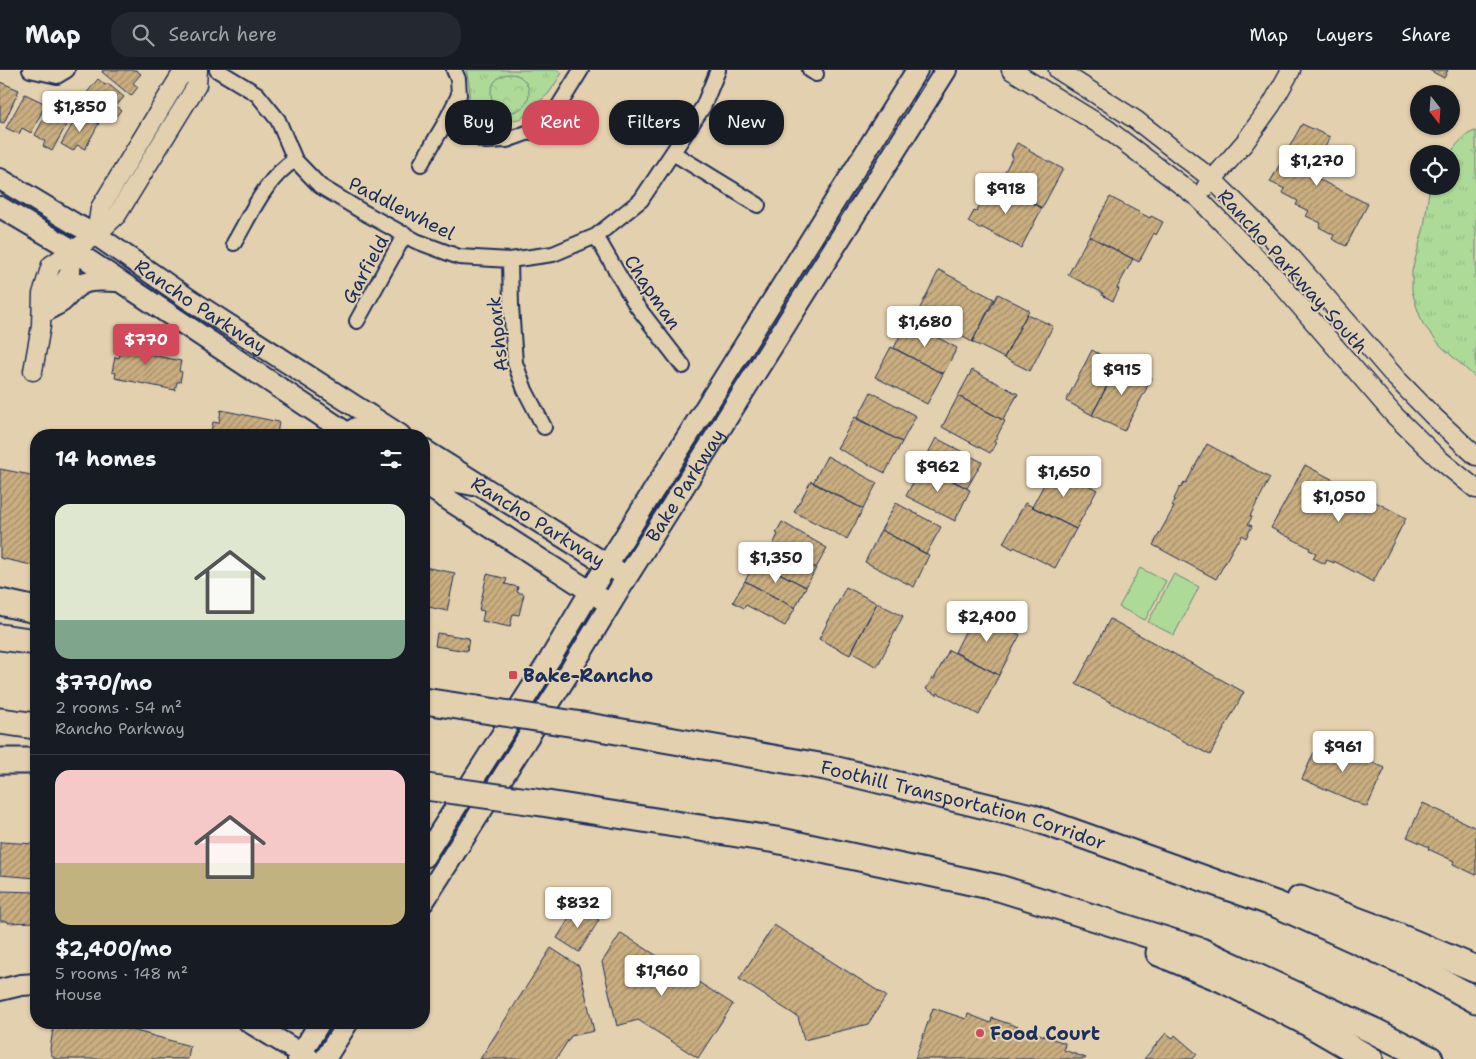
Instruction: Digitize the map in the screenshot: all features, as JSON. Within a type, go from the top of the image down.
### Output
[{"type":"highway","points":[[0,602],[30,609]]},
{"type":"highway","points":[[0,637],[30,641]]},
{"type":"highway","name":"Foothill Transportation Corridor","points":[[430,702],[582,725],[825,767],[1031,817],[1278,905],[1413,966],[1476,1000]]},
{"type":"highway","points":[[0,721],[30,725]]},
{"type":"highway","points":[[0,761],[30,761]]},
{"type":"highway","points":[[430,788],[535,802],[776,840],[999,888],[1201,951],[1374,1030],[1430,1059]]},
{"type":"highway","points":[[1031,817],[1311,902],[1476,969]]},
{"type":"highway","points":[[999,888],[1224,980],[1306,1022],[1370,1059]]},
{"type":"main road","name":"Bake Parkway","points":[[430,848],[545,667],[916,70]]},
{"type":"main road","name":"Bake Parkway","points":[[430,892],[946,70]]},
{"type":"main road","name":"Rancho Parkway","points":[[0,179],[96,235],[190,300],[391,429]]},
{"type":"main road","name":"Rancho Parkway","points":[[0,207],[73,250],[341,429]]},
{"type":"main road","points":[[52,307],[63,301],[75,288],[85,282],[92,280],[119,281]]},
{"type":"main road","name":"Rancho Parkway","points":[[430,454],[627,577]]},
{"type":"main road","points":[[430,470],[443,478],[487,488]]},
{"type":"main road","name":"Rancho Parkway","points":[[430,488],[610,604]]},
{"type":"main road","points":[[0,990],[30,984]]},
{"type":"main road","points":[[259,1029],[303,1057],[317,1029]]},
{"type":"main road","points":[[325,1059],[344,1029]]},
{"type":"street","points":[[30,70],[62,73]]},
{"type":"street","points":[[96,235],[100,208],[179,78],[189,70]]},
{"type":"street","points":[[33,371],[41,326],[42,294],[51,265],[96,235],[117,215],[197,85],[198,70]]},
{"type":"street","name":"Paddlewheel","points":[[217,70],[257,94],[278,120],[295,160],[320,186],[416,241],[459,257],[510,260],[553,254],[596,236],[641,200],[703,107],[718,70]]},
{"type":"street","points":[[454,70],[458,79],[459,95],[456,100]]},
{"type":"street","points":[[512,138],[535,130],[555,112],[581,70]]},
{"type":"street","name":"Rancho Parkway South","points":[[1011,70],[1107,129],[1197,196],[1275,277],[1394,415],[1440,459],[1476,489]]},
{"type":"street","name":"Rancho Parkway South","points":[[1058,70],[1136,120],[1213,180],[1293,259],[1396,378],[1476,456]]},
{"type":"street","points":[[1197,196],[1245,142],[1272,104],[1290,70]]},
{"type":"street","points":[[421,164],[445,123]]},
{"type":"street","points":[[672,153],[758,205]]},
{"type":"street","points":[[234,243],[272,180],[295,160]]},
{"type":"street","name":"Garfield","points":[[358,321],[405,234]]},
{"type":"street","name":"Chapman","points":[[596,236],[636,305],[683,366]]},
{"type":"street","points":[[41,326],[71,270],[73,250]]},
{"type":"street","name":"Ashpark","points":[[510,260],[515,363],[525,390],[544,428]]},
{"type":"green space","points":[[466,70],[557,70],[562,73],[549,93],[541,100],[522,100],[522,118],[512,121],[512,100],[468,100],[469,83]]},
{"type":"green space","points":[[503,75],[517,75],[524,79],[528,86],[528,100],[522,100],[522,108],[517,111],[512,112],[512,100],[492,100],[492,86],[496,79]]},
{"type":"green space","points":[[1476,131],[1476,378],[1441,346],[1423,324],[1412,291],[1412,271],[1424,227],[1428,195],[1460,195],[1460,145],[1456,145],[1472,132]]},
{"type":"green space","points":[[1140,568],[1166,581],[1145,620],[1119,607]]},
{"type":"green space","points":[[1174,574],[1199,587],[1174,635],[1148,622]]},
{"type":"building","points":[[103,70],[136,70],[141,74],[133,83],[138,87],[131,96],[102,72]]},
{"type":"building","points":[[1429,70],[1448,70],[1444,78]]},
{"type":"building","points":[[98,79],[105,85],[107,83],[124,97],[116,106],[121,110],[114,119],[85,95]]},
{"type":"building","points":[[0,82],[19,90],[4,123],[0,122]]},
{"type":"building","points":[[25,94],[46,104],[31,133],[22,128],[19,134],[6,128]]},
{"type":"building","points":[[50,107],[70,118],[52,151],[43,146],[45,141],[35,135]]},
{"type":"building","points":[[79,113],[99,123],[85,149],[77,145],[73,151],[61,144]]},
{"type":"building","points":[[1302,124],[1330,137],[1312,174],[1317,176],[1316,178],[1368,204],[1346,246],[1332,239],[1334,235],[1319,227],[1321,223],[1306,216],[1309,211],[1296,205],[1298,201],[1283,193],[1285,189],[1270,182]]},
{"type":"building","points":[[1017,143],[1063,169],[1042,208],[998,185],[1013,156],[1011,155]]},
{"type":"building","points":[[993,182],[1042,208],[1021,248],[968,222]]},
{"type":"building","points":[[1110,197],[1150,218],[1151,216],[1163,222],[1156,235],[1154,233],[1139,262],[1089,236]]},
{"type":"building","points":[[1089,236],[1133,259],[1117,288],[1119,289],[1113,301],[1102,295],[1103,293],[1068,275]]},
{"type":"building","points":[[939,270],[994,299],[972,342],[918,312]]},
{"type":"building","points":[[998,294],[1029,310],[1004,358],[972,342]]},
{"type":"building","points":[[1027,314],[1053,326],[1030,371],[1004,358]]},
{"type":"building","points":[[907,321],[957,348],[943,374],[894,348]]},
{"type":"building","points":[[124,337],[154,343],[152,355],[181,361],[179,371],[182,372],[180,382],[177,382],[175,390],[115,378],[116,373],[112,372],[115,357],[119,358]]},
{"type":"building","points":[[891,347],[943,374],[927,404],[875,377]]},
{"type":"building","points":[[1092,350],[1118,365],[1092,415],[1066,401]]},
{"type":"building","points":[[1119,362],[1152,378],[1124,431],[1092,415]]},
{"type":"building","points":[[972,370],[1018,394],[1003,420],[958,396]]},
{"type":"building","points":[[871,392],[916,416],[902,442],[857,419]]},
{"type":"building","points":[[958,396],[1005,421],[990,453],[942,427]]},
{"type":"building","points":[[221,410],[279,422],[278,429],[211,429],[213,422],[219,423]]},
{"type":"building","points":[[855,417],[902,442],[885,473],[837,448]]},
{"type":"building","points":[[936,438],[982,462],[967,488],[922,465]]},
{"type":"building","points":[[1207,444],[1270,478],[1250,516],[1252,517],[1248,524],[1252,526],[1246,538],[1242,535],[1237,541],[1216,579],[1153,545],[1174,507],[1172,506],[1174,499],[1180,487],[1184,482],[1186,483]]},
{"type":"building","points":[[827,456],[877,483],[863,509],[813,483]]},
{"type":"building","points":[[922,465],[970,490],[955,521],[906,496]]},
{"type":"building","points":[[1052,465],[1097,490],[1076,529],[1032,507],[1048,477],[1046,476]]},
{"type":"building","points":[[1305,465],[1343,485],[1344,482],[1370,496],[1368,498],[1406,518],[1373,582],[1334,561],[1334,563],[1327,560],[1325,564],[1313,558],[1316,553],[1309,550],[1310,548],[1271,528]]},
{"type":"building","points":[[0,469],[30,475],[30,565],[0,558]]},
{"type":"building","points":[[811,481],[863,509],[847,539],[794,512]]},
{"type":"building","points":[[896,503],[941,527],[926,554],[881,530]]},
{"type":"building","points":[[1025,503],[1076,529],[1055,568],[1003,543]]},
{"type":"building","points":[[782,522],[827,548],[816,568],[773,545],[778,534],[776,533]]},
{"type":"building","points":[[881,530],[929,555],[914,587],[865,562]]},
{"type":"building","points":[[773,545],[816,568],[806,587],[762,564]]},
{"type":"building","points":[[756,561],[806,587],[795,608],[745,581]]},
{"type":"building","points":[[430,568],[455,573],[447,611],[430,607]]},
{"type":"building","points":[[487,574],[507,579],[505,584],[518,587],[517,592],[524,594],[519,615],[513,614],[510,627],[482,621],[484,611],[479,610]]},
{"type":"building","points":[[745,581],[795,608],[785,626],[746,605],[744,608],[733,602]]},
{"type":"building","points":[[846,587],[877,603],[850,655],[819,639]]},
{"type":"building","points":[[877,603],[903,616],[877,667],[851,652]]},
{"type":"building","points":[[975,612],[1020,635],[999,675],[955,652]]},
{"type":"building","points":[[1110,619],[1244,692],[1210,755],[1076,684]]},
{"type":"building","points":[[437,633],[469,638],[467,651],[435,646]]},
{"type":"building","points":[[949,650],[999,675],[979,715],[938,693],[937,695],[926,689],[932,678],[934,679]]},
{"type":"building","points":[[1320,739],[1385,768],[1367,807],[1302,779]]},
{"type":"building","points":[[1423,803],[1476,828],[1476,875],[1453,864],[1454,861],[1428,849],[1429,847],[1407,837]]},
{"type":"building","points":[[0,842],[30,844],[30,878],[0,875]]},
{"type":"building","points":[[0,891],[30,892],[30,922],[8,923],[8,921],[0,921]]},
{"type":"building","points":[[577,906],[599,920],[579,952],[557,938]]},
{"type":"building","points":[[774,925],[886,996],[868,1024],[804,1040],[798,1017],[739,979]]},
{"type":"building","points":[[621,933],[733,1004],[698,1058],[638,1020],[617,1026],[602,962]]},
{"type":"building","points":[[551,948],[579,966],[594,1031],[571,1036],[556,1059],[480,1059]]},
{"type":"building","name":"Food Court","points":[[933,1008],[966,1019],[968,1014],[991,1023],[992,1018],[1065,1043],[1064,1050],[1086,1058],[915,1059]]},
{"type":"building","points":[[53,1029],[127,1029],[190,1046],[188,1059],[55,1059],[50,1049]]},
{"type":"building","points":[[1166,1033],[1173,1038],[1175,1035],[1197,1054],[1193,1059],[1144,1059]]},
{"type":"place","name":"Bake-Rancho","points":[[513,675]]},
{"type":"place","name":"Food Court","points":[[980,1033]]}]
